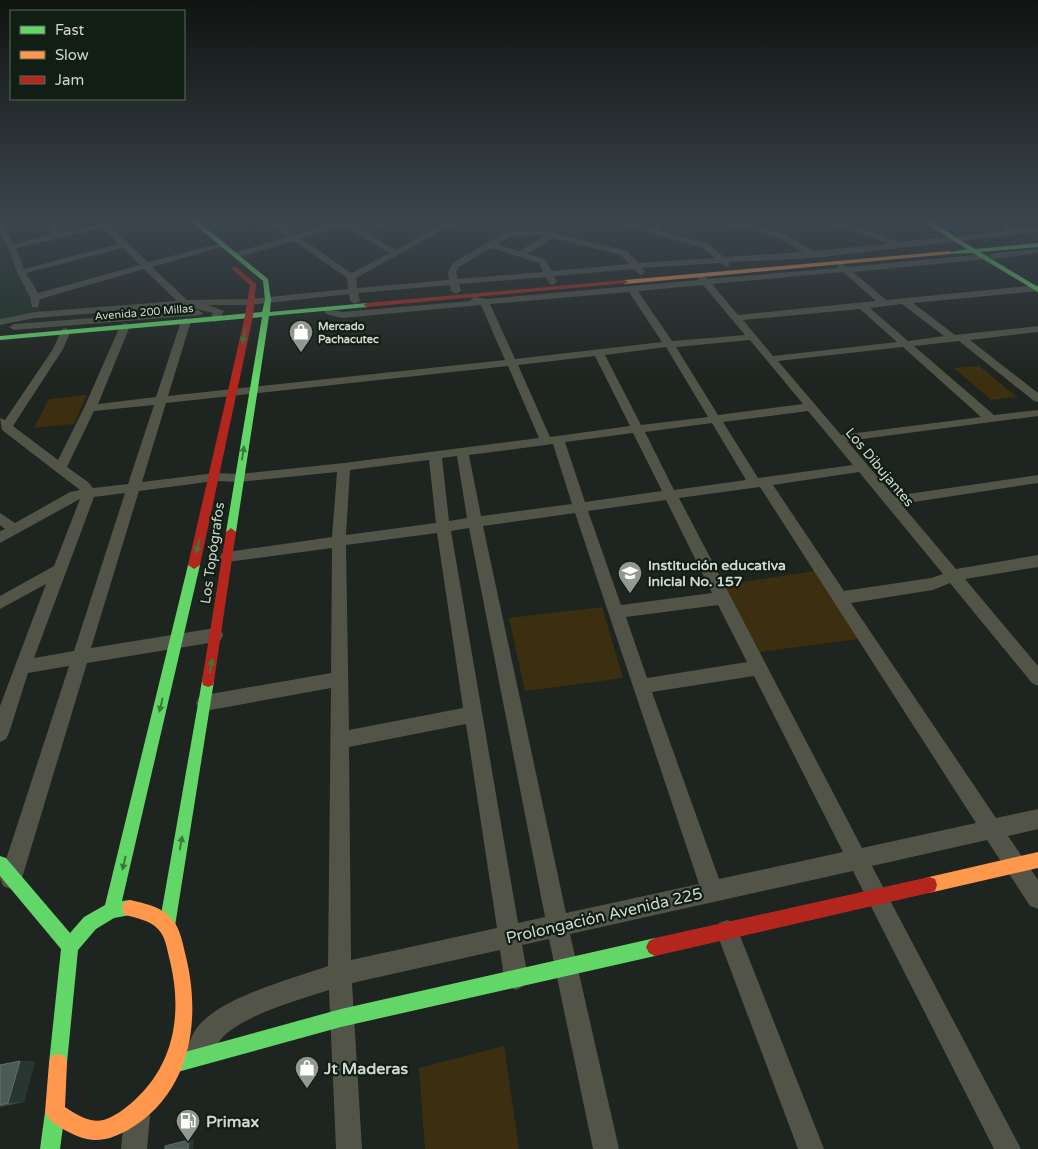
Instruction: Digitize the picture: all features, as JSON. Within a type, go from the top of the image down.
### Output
[{"type":"main road","name":"Los Topógrafos","points":[[112,910],[215,477],[249,316],[253,284],[239,273]]},
{"type":"main road","name":"Los Topógrafos","points":[[167,926],[205,704],[238,478],[268,300],[266,280],[257,273]]},
{"type":"main road","name":"Avenida 200 Millas","points":[[0,338],[25,331],[66,331],[126,326],[217,315],[264,315],[649,280],[703,278],[738,273]]},
{"type":"main road","points":[[1015,273],[1037,287]]},
{"type":"main road","points":[[174,1064],[341,1018],[1038,860]]},
{"type":"main road","points":[[0,864],[70,946]]},
{"type":"main road","points":[[50,1149],[70,946],[90,923],[112,910],[130,908],[150,913],[167,926],[181,960],[185,1002],[184,1025],[174,1064],[160,1091],[102,1143]]},
{"type":"main road","points":[[55,1112],[72,1124],[95,1131],[128,1120]]},
{"type":"street","points":[[21,273],[35,297],[36,315],[25,331]]},
{"type":"street","points":[[35,297],[123,273]]},
{"type":"street","points":[[154,273],[184,303],[217,315]]},
{"type":"street","points":[[346,273],[351,276],[356,307]]},
{"type":"street","points":[[351,276],[358,273]]},
{"type":"street","points":[[452,273],[458,297],[484,301]]},
{"type":"street","points":[[0,322],[36,315],[184,303],[250,302],[353,291],[573,273]]},
{"type":"street","points":[[643,273],[649,280]]},
{"type":"street","points":[[328,309],[328,312],[342,315],[631,288],[758,273]]},
{"type":"street","points":[[845,273],[883,303]]},
{"type":"street","points":[[550,275],[557,288]]},
{"type":"street","name":"Los Dibujantes","points":[[703,278],[952,576],[1035,671]]},
{"type":"street","points":[[737,318],[1037,287]]},
{"type":"street","points":[[631,288],[669,344],[714,419],[840,598],[1038,898]]},
{"type":"street","points":[[484,301],[510,363],[552,440],[580,508],[712,891]]},
{"type":"street","points":[[904,301],[958,338],[1038,399]]},
{"type":"street","points":[[0,328],[25,331],[217,315],[250,302]]},
{"type":"street","points":[[862,305],[992,419]]},
{"type":"street","points":[[11,878],[186,320]]},
{"type":"street","points":[[60,468],[90,408],[126,326]]},
{"type":"street","points":[[771,359],[1033,330],[1038,338]]},
{"type":"street","points":[[66,331],[58,349],[3,424],[83,485],[89,493]]},
{"type":"street","points":[[90,408],[669,344],[754,337]]},
{"type":"street","points":[[599,353],[722,598],[1008,1149]]},
{"type":"street","points":[[0,538],[70,497],[89,493],[215,477],[238,478],[344,467],[810,406]]},
{"type":"street","points":[[837,439],[1038,413]]},
{"type":"street","points":[[462,452],[566,967],[606,1149]]},
{"type":"street","points":[[435,455],[443,527],[516,978]]},
{"type":"street","points":[[344,467],[339,541],[340,974],[349,1149]]},
{"type":"street","points":[[227,557],[861,468]]},
{"type":"street","points":[[889,501],[1038,479]]},
{"type":"street","points":[[0,733],[22,667],[89,493]]},
{"type":"street","points":[[0,518],[14,529]]},
{"type":"street","points":[[840,598],[933,584],[952,576],[1038,561]]},
{"type":"street","points":[[0,603],[60,569]]},
{"type":"street","points":[[616,612],[722,598]]},
{"type":"street","points":[[22,667],[215,636]]},
{"type":"street","points":[[642,686],[759,668]]},
{"type":"street","points":[[205,704],[340,679]]},
{"type":"street","points":[[340,740],[473,714]]},
{"type":"street","name":"Prolongación Avenida 225","points":[[195,1058],[211,1030],[229,1017],[340,974],[1038,819]]},
{"type":"street","points":[[727,931],[811,1149]]},
{"type":"street","points":[[128,1120],[134,1149]]},
{"type":"shaded area","points":[[0,273],[20,273],[31,297],[42,312],[0,319]]},
{"type":"shaded area","points":[[979,366],[1017,397],[991,400],[954,368]]},
{"type":"shaded area","points":[[87,395],[74,424],[34,428],[49,399]]},
{"type":"shaded area","points":[[815,571],[858,639],[760,652],[722,585]]},
{"type":"shaded area","points":[[602,607],[623,678],[525,691],[509,618]]},
{"type":"shaded area","points":[[504,1046],[519,1149],[425,1149],[419,1068]]},
{"type":"building","points":[[20,1061],[8,1103],[0,1105],[0,1065]]},
{"type":"building","name":"Primax","points":[[189,1140],[188,1149],[165,1149],[165,1146]]},
{"type":"traffic: fast","points":[[231,532],[268,300],[266,280],[257,273]]},
{"type":"traffic: fast","points":[[1010,273],[1038,290]]},
{"type":"traffic: fast","points":[[0,338],[367,305]]},
{"type":"traffic: fast","points":[[112,910],[194,565]]},
{"type":"traffic: fast","points":[[167,926],[208,681]]},
{"type":"traffic: fast","points":[[0,864],[70,946]]},
{"type":"traffic: fast","points":[[58,1063],[70,946],[90,923],[112,910],[130,908]]},
{"type":"traffic: fast","points":[[174,1064],[341,1018],[655,947]]},
{"type":"traffic: fast","points":[[50,1149],[55,1112]]},
{"type":"traffic: slow","points":[[625,282],[730,273]]},
{"type":"traffic: slow","points":[[929,885],[1038,860]]},
{"type":"traffic: slow","points":[[58,1063],[55,1112],[77,1126],[92,1131],[108,1129],[131,1116],[149,1101],[163,1084],[174,1064],[184,1019],[182,973],[174,941],[164,922],[155,916],[130,908]]},
{"type":"traffic: jam","points":[[194,565],[249,316],[253,284],[239,273]]},
{"type":"traffic: jam","points":[[367,305],[625,282]]},
{"type":"traffic: jam","points":[[208,681],[231,532]]},
{"type":"traffic: jam","points":[[655,947],[929,885]]},
{"type":"place","name":"Mercado Pachacutec","points":[[301,353]]},
{"type":"place","name":"Institución educativa inicial No. 157","points":[[630,594]]},
{"type":"place","name":"Jt Maderas","points":[[307,1089]]},
{"type":"place","name":"Primax","points":[[188,1142]]}]
